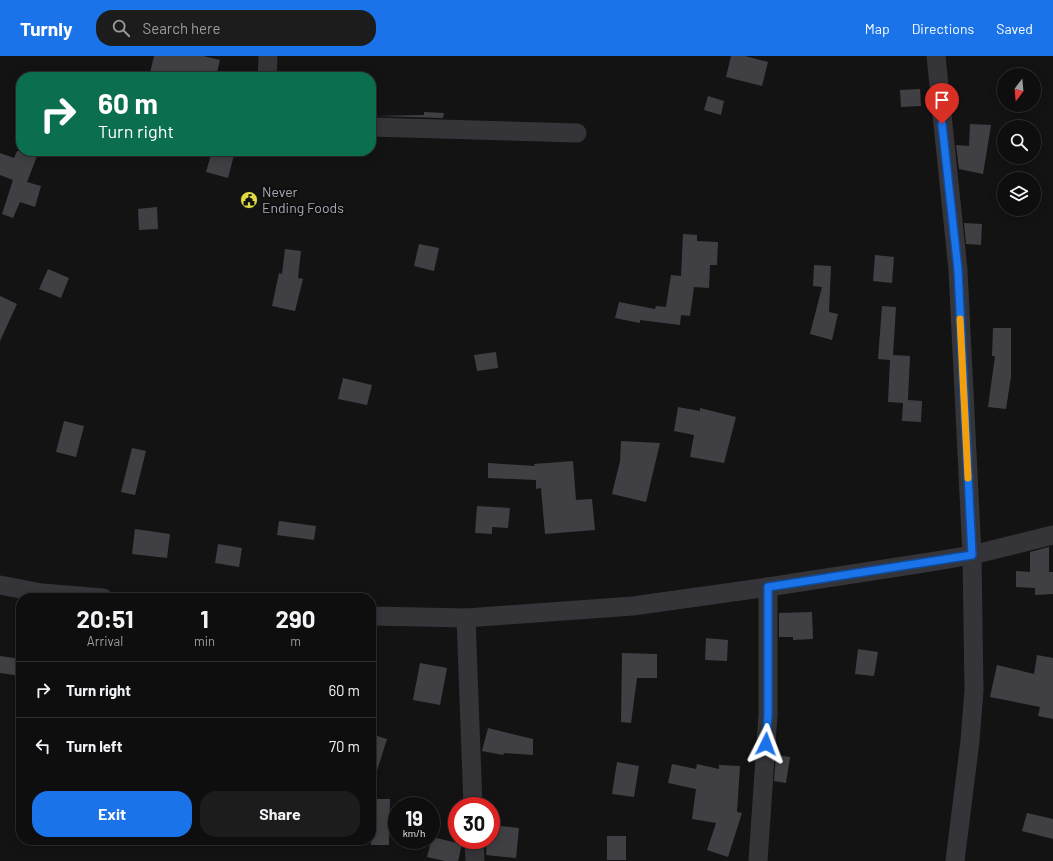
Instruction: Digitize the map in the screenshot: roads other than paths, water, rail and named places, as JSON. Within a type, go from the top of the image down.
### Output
[{"type":"street","points":[[267,72],[268,56]]},
{"type":"street","points":[[936,56],[958,270],[972,555],[974,690],[970,741],[955,861]]},
{"type":"street","points":[[376,127],[577,133]]},
{"type":"street","points":[[376,616],[466,618],[633,606],[768,587],[972,555],[1053,535]]},
{"type":"street","points":[[0,585],[42,593]]},
{"type":"street","points":[[758,861],[768,714],[768,587]]},
{"type":"street","points":[[466,618],[473,797]]},
{"type":"street","points":[[474,849],[475,861]]},
{"type":"place","name":"Never Ending Foods","points":[[249,200]]}]
